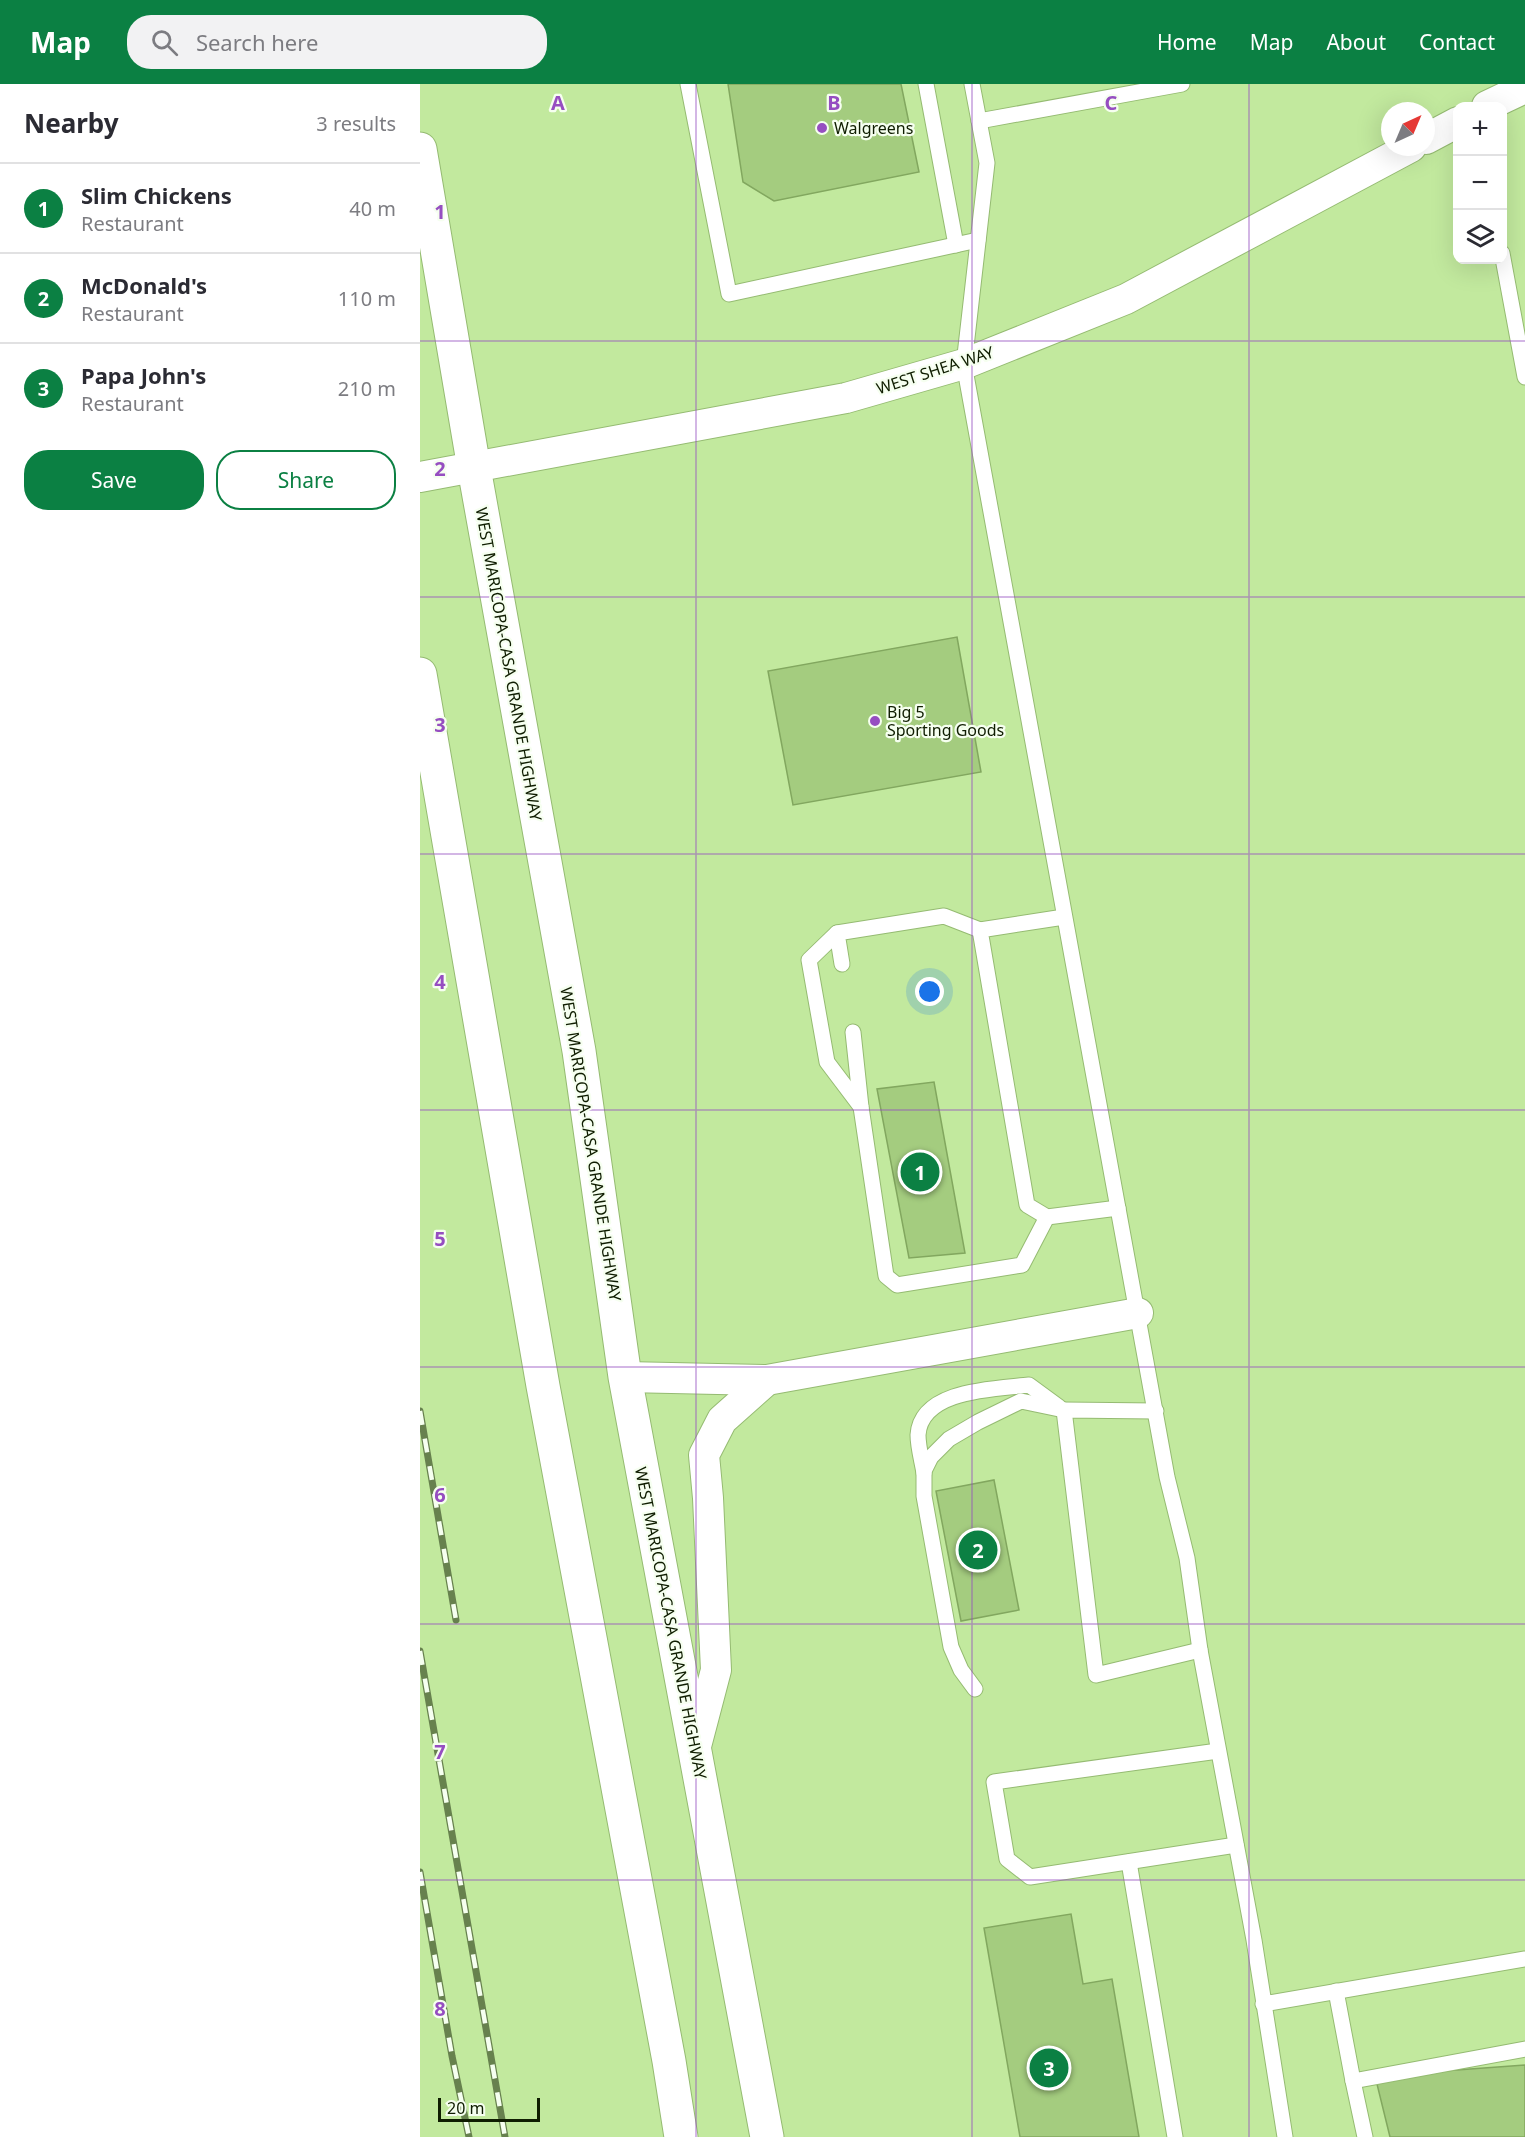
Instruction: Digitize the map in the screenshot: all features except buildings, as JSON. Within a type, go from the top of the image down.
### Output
[{"type":"main road","name":"WEST MARICOPA-CASA GRANDE HIGHWAY","points":[[420,149],[474,468],[579,1051],[625,1377],[767,2137]]},
{"type":"main road","points":[[420,674],[541,1374],[667,2049],[681,2137]]},
{"type":"street","points":[[1494,102],[1520,87]]},
{"type":"street","points":[[1435,134],[1453,125]]},
{"type":"street","name":"WEST SHEA WAY","points":[[420,477],[846,398],[964,364],[1126,299],[1394,156]]},
{"type":"street","points":[[625,1377],[767,1380],[1138,1313]]},
{"type":"street","points":[[695,1750],[716,1670],[704,1455],[722,1420],[767,1380]]},
{"type":"lane","points":[[688,84],[729,294],[978,240]]},
{"type":"lane","points":[[926,84],[956,245]]},
{"type":"lane","points":[[972,84],[987,163],[964,364],[1167,1477],[1187,1558],[1200,1650],[1236,1845],[1285,2137]]},
{"type":"lane","points":[[979,121],[1182,84]]},
{"type":"lane","points":[[1505,264],[1525,377]]},
{"type":"lane","points":[[861,1107],[827,1062],[809,960],[837,933],[944,916],[980,930],[1064,917]]},
{"type":"lane","points":[[980,930],[1027,1205],[1047,1217],[1118,1208]]},
{"type":"lane","points":[[837,933],[842,964]]},
{"type":"lane","points":[[853,1032],[861,1107],[885,1276],[897,1285],[1022,1265],[1047,1217]]},
{"type":"lane","points":[[975,1689],[961,1670],[951,1647],[924,1496],[924,1473],[918,1435],[922,1420],[935,1405],[962,1393],[1029,1385],[1064,1410],[1096,1676],[1200,1650]]},
{"type":"lane","points":[[924,1473],[931,1457],[949,1439],[1021,1401],[1064,1410],[1156,1411]]},
{"type":"lane","points":[[1218,1751],[994,1782],[1007,1859],[1030,1877],[1236,1845]]},
{"type":"lane","points":[[1129,1862],[1175,2137]]},
{"type":"lane","points":[[1263,2004],[1525,1959]]},
{"type":"lane","points":[[1336,1991],[1365,2137]]},
{"type":"lane","points":[[1353,2081],[1525,2049]]},
{"type":"railway","points":[[420,1411],[456,1620]]},
{"type":"railway","points":[[420,1651],[505,2137]]},
{"type":"railway","points":[[420,1872],[452,2056],[469,2137]]},
{"type":"place","name":"Walgreens","points":[[822,128]]},
{"type":"place","name":"Big 5 Sporting Goods","points":[[875,721]]},
{"type":"place","name":"Slim Chickens","points":[[920,1172]]},
{"type":"place","name":"McDonald's","points":[[978,1550]]},
{"type":"place","name":"Papa John's","points":[[1049,2068]]}]
